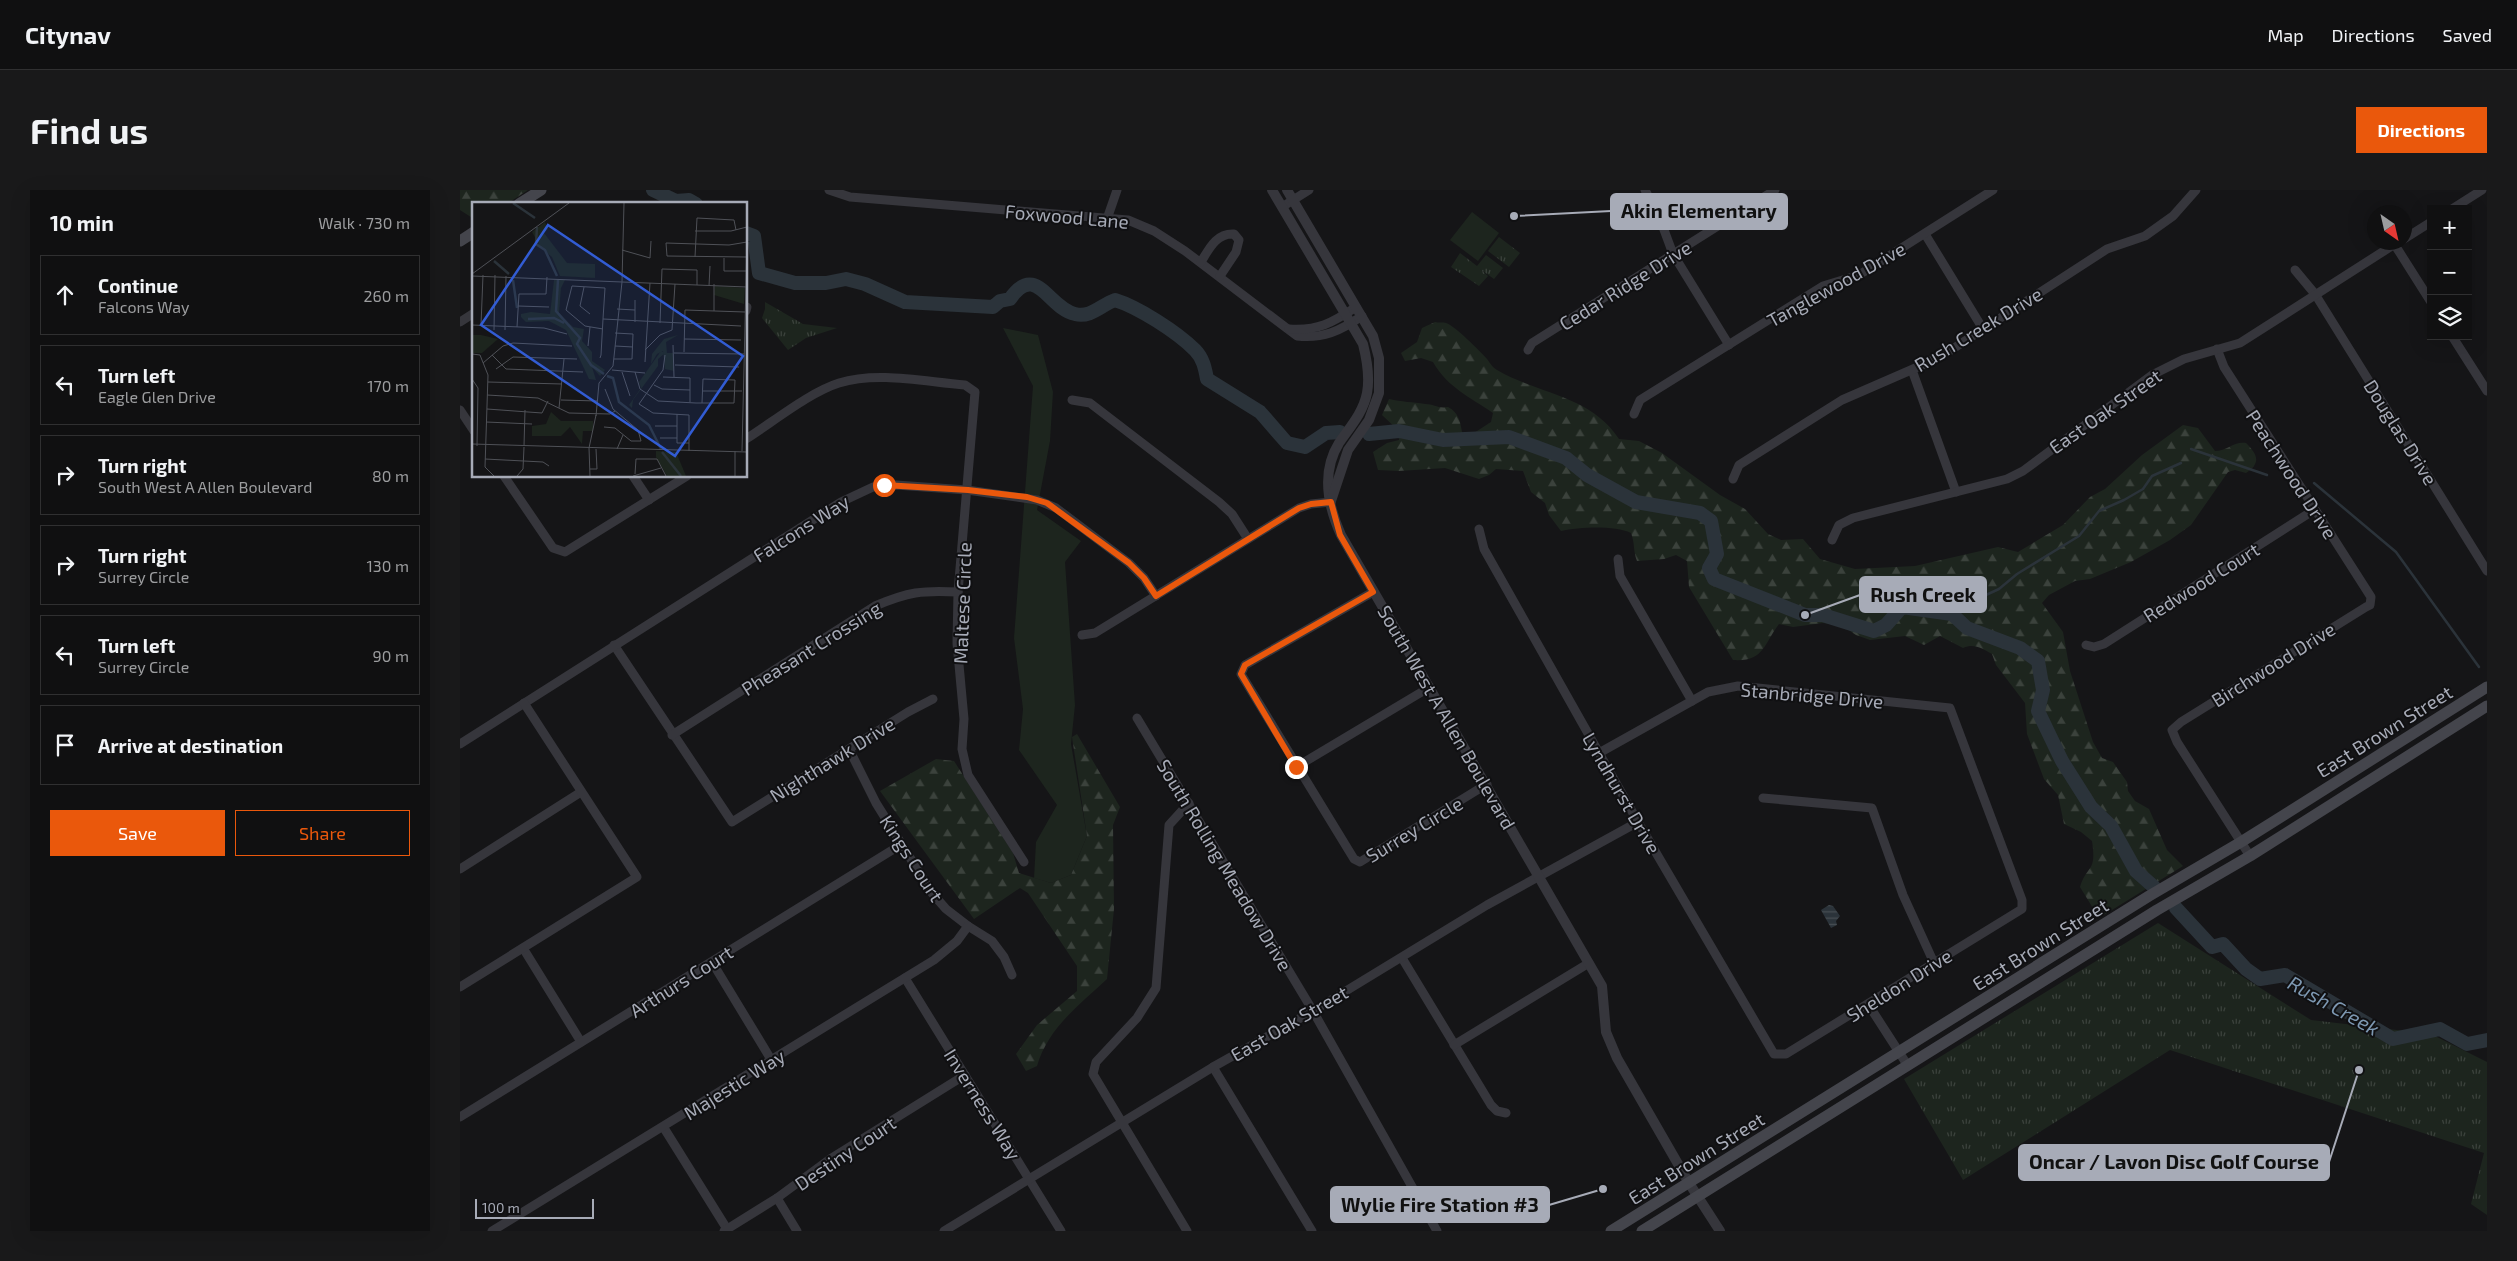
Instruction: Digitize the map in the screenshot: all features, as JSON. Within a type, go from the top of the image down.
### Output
[{"type":"main road","points":[[522,202],[541,190]]},
{"type":"main road","points":[[460,240],[472,233]]},
{"type":"main road","name":"East Brown Street","points":[[1611,1231],[2149,896],[2241,842],[2487,687]]},
{"type":"main road","name":"East Brown Street","points":[[1642,1231],[2157,910],[2250,856],[2487,706]]},
{"type":"main road","points":[[2342,779],[2350,793]]},
{"type":"street","name":"Foxwood Lane","points":[[830,190],[850,198],[1108,219],[1118,218],[1136,222],[1201,262],[1297,336],[1317,337],[1335,333],[1362,316]]},
{"type":"street","points":[[1108,219],[1117,190]]},
{"type":"street","name":"South West A Allen Boulevard","points":[[1272,190],[1352,323],[1363,344],[1367,361],[1367,394],[1356,420],[1332,458],[1327,481],[1340,535],[1487,784],[1602,986],[1606,1032],[1617,1058],[1688,1183],[1720,1231]]},
{"type":"street","points":[[1082,635],[1095,633],[1299,508],[1311,504],[1331,502],[1348,450],[1368,420],[1380,392],[1379,358],[1373,336],[1287,190]]},
{"type":"street","points":[[1282,207],[1309,190]]},
{"type":"street","points":[[1645,190],[1660,219],[1673,254],[1729,344]]},
{"type":"street","name":"Cedar Ridge Drive","points":[[1528,350],[1532,344],[1775,190]]},
{"type":"street","name":"Rush Creek Drive","points":[[1733,479],[1739,465],[1842,400],[1912,370],[1951,350],[2107,248],[2145,236],[2173,216],[2196,190]]},
{"type":"street","points":[[2458,205],[2482,190]]},
{"type":"street","name":"Tanglewood Drive","points":[[1634,414],[1640,400],[1729,344],[1823,286],[1859,275],[1991,191]]},
{"type":"street","points":[[2412,233],[2427,224]]},
{"type":"street","points":[[1201,262],[1220,236],[1234,234],[1239,240],[1236,252],[1220,276]]},
{"type":"street","points":[[1925,234],[1983,329]]},
{"type":"street","name":"East Oak Street","points":[[1832,540],[1839,525],[1853,518],[2006,479],[2023,471],[2152,375],[2184,359],[2248,338],[2271,325],[2314,294],[2384,250]]},
{"type":"street","points":[[2399,250],[2427,295]]},
{"type":"street","name":"Douglas Drive","points":[[2295,270],[2314,294],[2487,571]]},
{"type":"street","points":[[1288,329],[1308,330],[1321,327],[1356,307]]},
{"type":"street","points":[[460,322],[472,314]]},
{"type":"street","points":[[2455,340],[2487,391]]},
{"type":"street","name":"Peachwood Drive","points":[[2217,349],[2224,367],[2370,597]]},
{"type":"street","points":[[1912,370],[1956,492]]},
{"type":"street","name":"Maltese Circle","points":[[748,437],[820,392],[851,380],[887,379],[965,385],[973,388],[976,395],[958,592],[957,643],[964,719],[962,749],[968,775],[1024,862]]},
{"type":"street","points":[[1072,400],[1090,402],[1219,502],[1232,514],[1248,539]]},
{"type":"street","points":[[460,410],[472,427]]},
{"type":"street","points":[[505,478],[553,548],[560,552],[569,551],[684,478]]},
{"type":"street","points":[[634,478],[649,500]]},
{"type":"street","name":"Falcons Way","points":[[460,744],[840,502],[862,491],[896,484],[1027,497],[1047,503],[1129,563],[1144,578],[1156,596]]},
{"type":"street","name":"Redwood Court","points":[[2086,645],[2094,647],[2104,644],[2314,510]]},
{"type":"street","name":"Lyndhurst Drive","points":[[1479,529],[1484,549],[1638,822],[1774,1054]]},
{"type":"street","points":[[1618,559],[1620,576],[1692,701]]},
{"type":"street","name":"Pheasant Crossing","points":[[672,735],[875,606],[900,596],[923,590],[958,592]]},
{"type":"street","name":"Surrey Circle","points":[[1373,592],[1245,665],[1241,670],[1241,674],[1296,767],[1348,852],[1354,859],[1360,862],[1487,784]]},
{"type":"street","name":"Birchwood Drive","points":[[2241,842],[2177,742],[2172,730],[2188,717],[2370,605],[2370,597]]},
{"type":"street","points":[[614,646],[672,735]]},
{"type":"street","name":"Stanbridge Drive","points":[[1599,753],[1708,692],[1738,686],[1950,708],[2022,900],[2022,909]]},
{"type":"street","points":[[1296,767],[1430,688]]},
{"type":"street","name":"Nighthawk Drive","points":[[672,735],[732,822],[908,712],[933,699]]},
{"type":"street","points":[[460,987],[637,877],[524,703]]},
{"type":"street","name":"South Rolling Meadow Drive","points":[[1138,718],[1313,1011],[1436,1231]]},
{"type":"street","name":"Kings Court","points":[[849,749],[876,803],[932,893],[946,909],[992,941],[1004,957],[1012,975]]},
{"type":"street","points":[[460,869],[581,792]]},
{"type":"street","points":[[1763,798],[1872,808],[1903,895],[1934,964]]},
{"type":"street","points":[[1187,1231],[1093,1074],[1096,1062],[1142,1010],[1156,988],[1169,825],[1189,804]]},
{"type":"street","name":"East Oak Street","points":[[944,1231],[1213,1066],[1313,1011],[1540,876],[1638,822]]},
{"type":"street","points":[[2241,842],[2250,856]]},
{"type":"street","name":"Arthurs Court","points":[[460,1117],[902,844]]},
{"type":"street","name":"Sheldon Drive","points":[[1774,1054],[1786,1054],[2022,909]]},
{"type":"street","name":"Majestic Way","points":[[492,1231],[664,1128],[905,978],[946,951],[968,926]]},
{"type":"street","points":[[523,948],[582,1042]]},
{"type":"street","points":[[1402,958],[1491,1105],[1498,1111],[1506,1113]]},
{"type":"street","points":[[712,962],[772,1060]]},
{"type":"street","points":[[1454,1045],[1589,963]]},
{"type":"street","name":"Inverness Way","points":[[905,978],[1061,1231]]},
{"type":"street","points":[[1868,1004],[1908,1066]]},
{"type":"street","points":[[1213,1066],[1312,1231]]},
{"type":"street","name":"Destiny Court","points":[[725,1230],[777,1198],[830,1159],[965,1075]]},
{"type":"street","points":[[664,1128],[725,1230]]},
{"type":"street","points":[[777,1198],[797,1231]]},
{"type":"green space","points":[[460,190],[528,190],[510,202],[472,202],[472,218],[460,210]]},
{"type":"green space","points":[[1472,212],[1499,233],[1478,261],[1450,240]]},
{"type":"green space","points":[[1499,237],[1520,253],[1509,267],[1488,251]]},
{"type":"green space","points":[[1460,253],[1477,266],[1486,255],[1503,268],[1494,279],[1480,269],[1488,276],[1479,286],[1451,267]]},
{"type":"green space","points":[[765,302],[803,324],[837,328],[806,338],[788,350],[762,318]]},
{"type":"green space","points":[[1435,322],[1450,325],[1497,370],[1579,404],[1607,424],[1619,439],[1639,441],[1662,453],[1720,495],[1745,509],[1768,534],[1781,540],[1803,539],[1820,559],[1855,569],[1915,566],[1998,547],[2018,552],[2063,525],[2090,497],[2105,489],[2142,455],[2183,425],[2198,428],[2215,451],[2238,443],[2246,443],[2255,455],[2256,462],[2254,466],[2246,473],[2235,470],[2228,472],[2191,525],[2170,540],[2131,562],[2090,579],[2075,581],[2049,595],[2042,603],[2063,632],[2070,671],[2093,742],[2102,758],[2113,762],[2127,782],[2128,791],[2135,801],[2149,809],[2167,850],[2183,866],[2099,918],[2080,887],[2092,864],[2092,841],[2081,832],[2064,824],[2058,795],[2044,779],[2027,734],[2025,703],[1996,665],[1992,654],[1982,649],[1975,646],[1963,648],[1940,636],[1924,645],[1905,636],[1870,640],[1856,635],[1841,625],[1823,623],[1793,627],[1779,624],[1762,651],[1757,655],[1743,660],[1733,660],[1689,587],[1687,561],[1676,555],[1664,559],[1637,561],[1631,533],[1624,530],[1577,528],[1561,531],[1549,515],[1545,503],[1531,492],[1523,471],[1496,469],[1489,475],[1479,479],[1445,468],[1399,471],[1378,470],[1373,452],[1387,443],[1399,440],[1399,431],[1382,415],[1389,399],[1448,407],[1457,415],[1462,432],[1474,433],[1491,422],[1493,413],[1445,379],[1433,362],[1421,358],[1405,361],[1401,353],[1417,342],[1422,328]]},
{"type":"green space","points":[[1003,328],[1038,335],[1053,392],[1050,441],[1037,510],[1081,541],[1065,562],[1075,705],[1071,744],[1087,836],[1071,875],[1051,883],[1034,878],[1036,842],[1057,805],[1019,750],[1023,709],[1014,638],[1033,386]]},
{"type":"green space","points":[[1077,734],[1120,807],[1113,825],[1114,909],[1107,979],[1066,1018],[1049,1040],[1037,1066],[1026,1071],[1016,1054],[1037,1025],[1077,991],[1077,966],[1028,893],[1020,888],[974,919],[880,791],[936,759],[954,761],[1013,853],[1019,873],[1051,883],[1071,875],[1087,836],[1072,737]]},
{"type":"green space","points":[[2158,923],[2311,1020],[2431,1034],[2487,1062],[2487,1215],[2471,1204],[2484,1153],[2170,1050],[1963,1180],[1904,1079]]},
{"type":"shaded area","points":[[1829,905],[1833,906],[1840,916],[1836,921],[1837,925],[1831,928],[1821,910]]},
{"type":"waterway","name":"Rush Creek","points":[[653,190],[676,201],[689,200],[692,202]]},
{"type":"waterway","name":"Rush Creek","points":[[748,234],[754,236],[759,273],[795,283],[826,283],[846,279],[865,284],[905,302],[993,307],[1000,301],[1010,299],[1019,289],[1027,285],[1035,286],[1066,310],[1081,315],[1091,313],[1115,300],[1124,303],[1146,314],[1187,343],[1200,356],[1207,379],[1260,412],[1287,443],[1305,447],[1326,433],[1340,432]]},
{"type":"waterway","name":"Rush Creek","points":[[1369,434],[1399,431],[1443,440],[1509,437],[1566,458],[1587,475],[1636,502],[1700,513],[1711,521],[1717,554],[1709,568],[1714,579],[1805,615],[1823,615],[1874,631],[1886,625],[1902,607],[1952,614],[1967,628],[2020,648],[2038,661],[2043,690],[2038,711],[2062,761],[2091,807],[2111,826],[2136,871],[2154,887]]},
{"type":"waterway","points":[[2191,449],[2267,475]]},
{"type":"waterway","points":[[1902,607],[1948,598],[1973,601],[1999,589],[2017,574],[2079,536],[2099,511],[2143,489],[2152,476],[2181,463]]},
{"type":"waterway","points":[[2314,483],[2396,552],[2479,667]]},
{"type":"waterway","name":"Rush Creek","points":[[2176,908],[2212,947],[2223,944],[2246,969],[2260,979],[2285,975],[2393,1039],[2440,1029],[2467,1044],[2487,1040]]},
{"type":"place","name":"Akin Elementary","points":[[1514,216]]},
{"type":"place","name":"Rush Creek","points":[[1805,615]]},
{"type":"place","name":"Oncar / Lavon Disc Golf Course","points":[[2359,1070]]},
{"type":"place","name":"Wylie Fire Station #3","points":[[1603,1189]]},
{"type":"route","points":[[884,485],[896,484],[968,490],[1027,497],[1047,503],[1129,563],[1144,578],[1156,596],[1299,508],[1311,504],[1331,502],[1340,535],[1373,592],[1245,665],[1241,670],[1241,674],[1296,767]]}]
